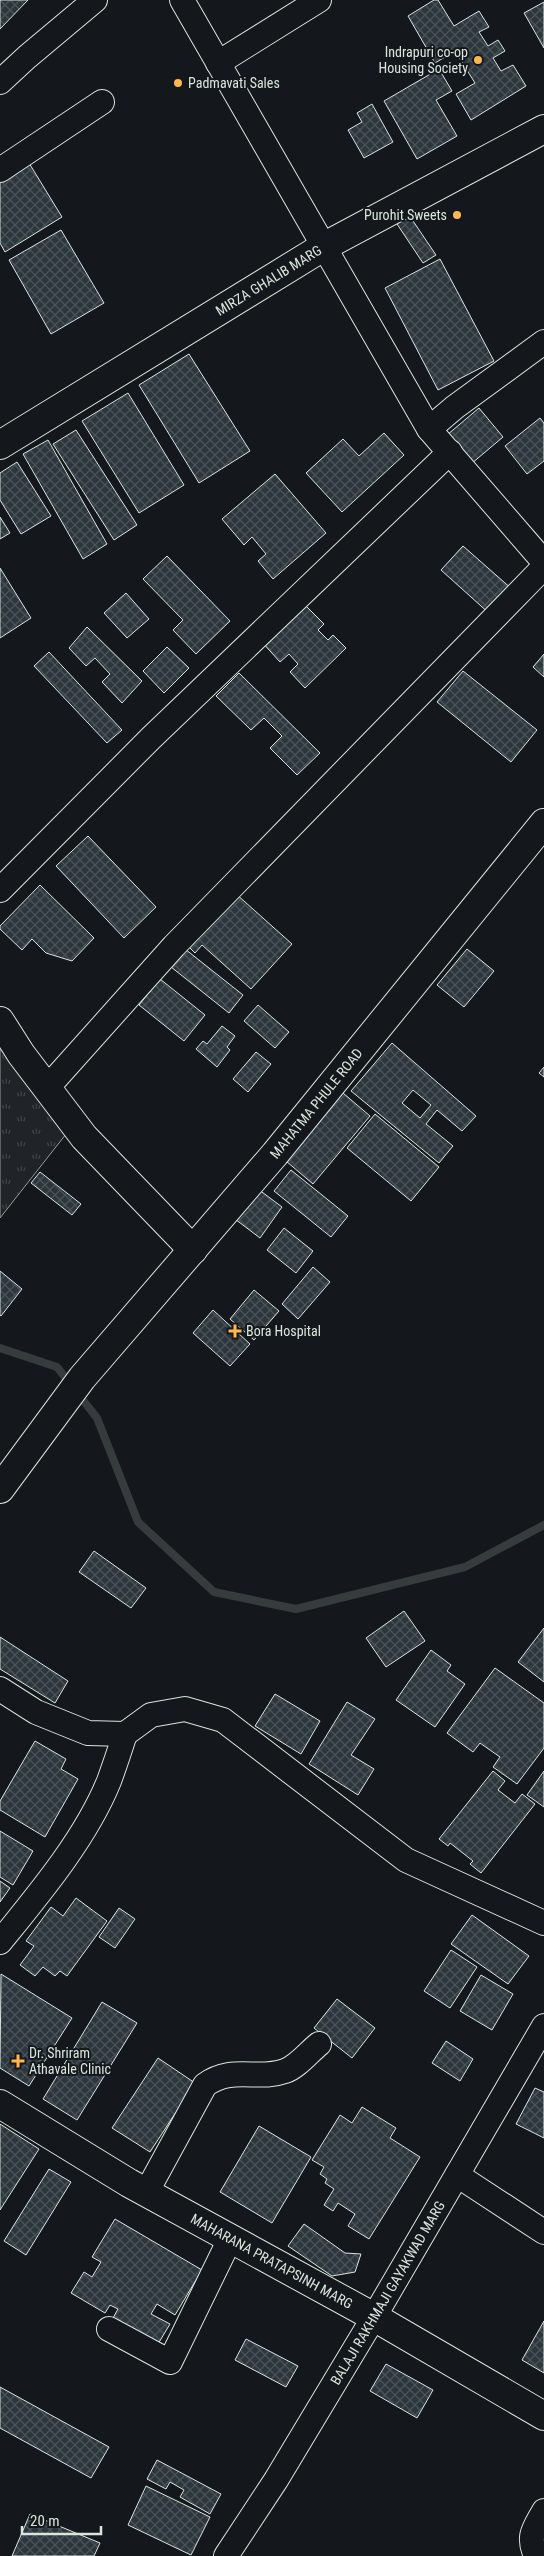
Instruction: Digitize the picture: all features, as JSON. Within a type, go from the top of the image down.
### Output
[{"type":"street","points":[[0,82],[95,0]]},
{"type":"street","points":[[182,0],[429,429],[544,562]]},
{"type":"street","points":[[218,63],[319,0]]},
{"type":"street","points":[[0,170],[102,102]]},
{"type":"street","name":"MIRZA GHALIB MARG","points":[[0,445],[323,247],[544,129]]},
{"type":"street","points":[[429,429],[455,406],[544,342]]},
{"type":"street","points":[[0,890],[151,738],[450,452]]},
{"type":"street","points":[[47,1088],[174,946],[544,567]]},
{"type":"street","name":"MAHATMA PHULE ROAD","points":[[0,1489],[34,1440],[82,1378],[275,1154],[540,837]]},
{"type":"street","points":[[0,1020],[21,1054],[84,1137],[192,1250]]},
{"type":"street","points":[[0,1689],[36,1712],[88,1733],[125,1734]]},
{"type":"street","points":[[0,1942],[46,1885],[76,1840],[108,1782],[125,1734],[151,1715],[185,1709],[224,1720],[406,1860],[544,1923]]},
{"type":"street","name":"BALAJI RAKHMAJI GAYAKWAD MARG","points":[[226,2556],[276,2480],[374,2317],[544,2026]]},
{"type":"street","points":[[146,2193],[205,2084],[217,2076],[263,2075],[288,2070],[319,2044]]},
{"type":"street","name":"MAHARANA PRATAPSINH MARG","points":[[0,2104],[146,2193],[374,2317],[544,2416]]},
{"type":"street","points":[[457,2176],[544,2232]]},
{"type":"street","points":[[109,2329],[170,2362],[230,2239]]},
{"type":"street","points":[[536,2556],[531,2545],[531,2532],[544,2511]]},
{"type":"green space","points":[[0,1041],[70,1129],[0,1218]]},
{"type":"building","points":[[0,0],[28,0],[0,29]]},
{"type":"building","name":"Indrapuri co-op Housing Society","points":[[434,0],[438,0],[454,26],[479,11],[489,27],[479,32],[488,46],[498,40],[505,51],[493,58],[501,71],[513,65],[526,86],[471,120],[456,94],[475,83],[455,51],[435,63],[408,16]]},
{"type":"building","points":[[544,2],[544,48],[524,13]]},
{"type":"building","points":[[439,69],[452,91],[436,100],[457,136],[417,159],[384,101]]},
{"type":"building","points":[[372,104],[393,142],[364,158],[348,130],[362,122],[357,113]]},
{"type":"building","points":[[29,163],[62,217],[5,252],[0,243],[0,181]]},
{"type":"building","points":[[409,215],[436,255],[423,263],[397,224]]},
{"type":"building","points":[[61,230],[104,303],[51,334],[9,260]]},
{"type":"building","points":[[440,259],[494,361],[438,390],[385,288]]},
{"type":"building","points":[[189,354],[250,451],[199,483],[139,385]]},
{"type":"building","points":[[128,393],[184,485],[139,513],[82,421]]},
{"type":"building","points":[[479,408],[503,437],[471,464],[447,435]]},
{"type":"building","points":[[540,418],[544,423],[544,461],[527,474],[505,446]]},
{"type":"building","points":[[76,430],[137,525],[114,540],[53,444]]},
{"type":"building","points":[[384,433],[404,455],[342,512],[306,473],[343,439],[359,456]]},
{"type":"building","points":[[48,440],[107,544],[83,559],[23,454]]},
{"type":"building","points":[[17,462],[51,516],[21,534],[0,500],[0,473]]},
{"type":"building","points":[[275,474],[326,533],[273,579],[258,561],[266,554],[252,537],[244,545],[222,519]]},
{"type":"building","points":[[0,517],[10,533],[0,539]]},
{"type":"building","points":[[463,546],[513,590],[491,615],[441,570]]},
{"type":"building","points":[[167,556],[230,621],[196,654],[173,630],[183,620],[143,579]]},
{"type":"building","points":[[0,568],[31,618],[0,638]]},
{"type":"building","points":[[126,593],[149,619],[127,638],[104,613]]},
{"type":"building","points":[[302,602],[324,624],[318,630],[328,640],[333,635],[346,648],[305,688],[290,672],[298,664],[289,654],[280,662],[261,641]]},
{"type":"building","points":[[87,627],[142,681],[122,703],[102,682],[110,674],[95,658],[86,666],[69,648]]},
{"type":"building","points":[[167,647],[189,668],[164,693],[143,671]]},
{"type":"building","points":[[49,652],[122,730],[107,743],[34,666]]},
{"type":"building","points":[[544,654],[544,677],[533,667]]},
{"type":"building","points":[[463,671],[537,730],[511,762],[437,702]]},
{"type":"building","points":[[239,673],[320,753],[297,775],[270,748],[282,736],[264,718],[251,730],[216,696]]},
{"type":"building","points":[[88,836],[156,907],[124,938],[56,866]]},
{"type":"building","points":[[40,885],[94,938],[72,961],[46,953],[32,939],[22,950],[0,929],[0,926]]},
{"type":"building","points":[[235,893],[292,944],[251,989],[202,945],[195,953],[188,946]]},
{"type":"building","points":[[180,945],[243,995],[229,1013],[166,963]]},
{"type":"building","points":[[467,949],[494,971],[464,1007],[437,985]]},
{"type":"building","points":[[160,979],[205,1015],[184,1041],[139,1005]]},
{"type":"building","points":[[258,1005],[289,1032],[275,1048],[244,1021]]},
{"type":"building","points":[[222,1026],[235,1036],[227,1047],[230,1050],[217,1067],[196,1049],[203,1041],[207,1044]]},
{"type":"building","points":[[392,1043],[476,1116],[462,1131],[437,1110],[426,1124],[453,1146],[439,1163],[351,1091]],"holes":[[[413,1090],[431,1105],[420,1118],[402,1103]]]},
{"type":"building","points":[[256,1052],[271,1064],[248,1092],[233,1079]]},
{"type":"building","points":[[544,1067],[544,1077],[539,1073]]},
{"type":"building","points":[[343,1093],[370,1116],[313,1184],[286,1161]]},
{"type":"building","points":[[375,1114],[439,1167],[411,1201],[347,1148]]},
{"type":"building","points":[[291,1170],[348,1216],[331,1237],[274,1191]]},
{"type":"building","points":[[40,1172],[81,1204],[72,1215],[31,1183]]},
{"type":"building","points":[[258,1189],[282,1207],[260,1238],[235,1219]]},
{"type":"building","points":[[284,1228],[313,1251],[296,1273],[267,1250]]},
{"type":"building","points":[[313,1267],[330,1282],[298,1319],[282,1304]]},
{"type":"building","points":[[0,1271],[22,1289],[1,1316],[0,1315]]},
{"type":"building","points":[[254,1290],[279,1311],[254,1340],[230,1319]]},
{"type":"building","points":[[213,1310],[250,1344],[230,1366],[193,1333]]},
{"type":"building","points":[[94,1551],[146,1588],[131,1608],[79,1572]]},
{"type":"building","points":[[404,1611],[425,1641],[386,1667],[366,1638]]},
{"type":"building","points":[[544,1628],[544,1682],[518,1662]]},
{"type":"building","points":[[0,1637],[68,1681],[55,1703],[0,1669]]},
{"type":"building","points":[[431,1650],[451,1665],[447,1671],[465,1684],[435,1727],[396,1700]]},
{"type":"building","points":[[495,1668],[544,1703],[544,1748],[517,1784],[493,1767],[500,1757],[480,1743],[473,1752],[447,1733]]},
{"type":"building","points":[[275,1694],[320,1721],[301,1754],[255,1726]]},
{"type":"building","points":[[347,1702],[375,1719],[351,1755],[374,1769],[358,1795],[309,1764]]},
{"type":"building","points":[[35,1741],[66,1759],[61,1769],[78,1779],[45,1837],[0,1810],[0,1801]]},
{"type":"building","points":[[493,1771],[505,1781],[498,1790],[515,1803],[522,1794],[535,1804],[481,1873],[470,1864],[473,1861],[450,1843],[448,1846],[439,1839]]},
{"type":"building","points":[[544,1771],[544,1807],[527,1795]]},
{"type":"building","points":[[0,1831],[33,1851],[13,1885],[0,1877]]},
{"type":"building","points":[[0,1881],[10,1888],[0,1902]]},
{"type":"building","points":[[76,1898],[107,1921],[67,1976],[60,1971],[55,1976],[43,1967],[35,1976],[20,1965],[34,1946],[26,1941],[51,1907],[63,1916]]},
{"type":"building","points":[[119,1908],[135,1919],[115,1948],[99,1937]]},
{"type":"building","points":[[472,1915],[529,1956],[508,1984],[451,1944]]},
{"type":"building","points":[[451,1950],[477,1967],[450,2008],[424,1991]]},
{"type":"building","points":[[1,1974],[72,2018],[29,2086],[0,2068]]},
{"type":"building","points":[[481,1975],[513,1994],[492,2030],[460,2011]]},
{"type":"building","points":[[337,1999],[375,2028],[352,2058],[314,2028]]},
{"type":"building","points":[[102,2002],[137,2023],[77,2120],[43,2099]]},
{"type":"building","points":[[446,2041],[473,2059],[460,2081],[432,2063]]},
{"type":"building","points":[[158,2058],[195,2083],[150,2152],[112,2128]]},
{"type":"building","points":[[535,2088],[544,2092],[544,2138],[516,2124]]},
{"type":"building","points":[[362,2107],[396,2128],[390,2138],[420,2157],[369,2239],[348,2226],[355,2214],[338,2203],[333,2211],[324,2205],[334,2189],[325,2183],[327,2179],[320,2174],[324,2167],[312,2160],[340,2115],[352,2123]]},
{"type":"building","points":[[0,2124],[39,2149],[0,2210]]},
{"type":"building","points":[[259,2126],[311,2157],[272,2223],[220,2192]]},
{"type":"building","points":[[49,2169],[71,2182],[26,2255],[4,2241]]},
{"type":"building","points":[[115,2219],[202,2270],[175,2315],[157,2304],[151,2314],[170,2324],[158,2344],[113,2318],[118,2309],[110,2305],[105,2313],[71,2293],[84,2272],[92,2277],[101,2262],[92,2257]]},
{"type":"building","points":[[304,2224],[345,2253],[361,2254],[355,2272],[332,2276],[288,2246]]},
{"type":"building","points":[[544,2321],[544,2373],[522,2360]]},
{"type":"building","points":[[246,2339],[298,2366],[286,2387],[235,2360]]},
{"type":"building","points":[[386,2364],[433,2390],[417,2418],[370,2391]]},
{"type":"building","points":[[0,2387],[109,2447],[91,2478],[0,2428]]},
{"type":"building","points":[[157,2460],[221,2494],[210,2514],[180,2497],[184,2490],[170,2482],[166,2489],[147,2479]]},
{"type":"building","points":[[146,2486],[210,2517],[191,2555],[128,2525]]},
{"type":"building","points":[[30,2514],[100,2543],[94,2556],[12,2556]]},
{"type":"waterway","points":[[0,1348],[57,1367],[97,1418],[138,1522],[214,1592],[296,1609],[465,1567],[544,1525]]},
{"type":"place","name":"Indrapuri co-op Housing Society","points":[[478,60]]},
{"type":"place","name":"Padmavati Sales","points":[[178,83]]},
{"type":"place","name":"Purohit Sweets","points":[[457,215]]},
{"type":"place","name":"Bora Hospital","points":[[235,1331]]},
{"type":"place","name":"Dr. Shriram Athavale Clinic","points":[[18,2061]]}]
